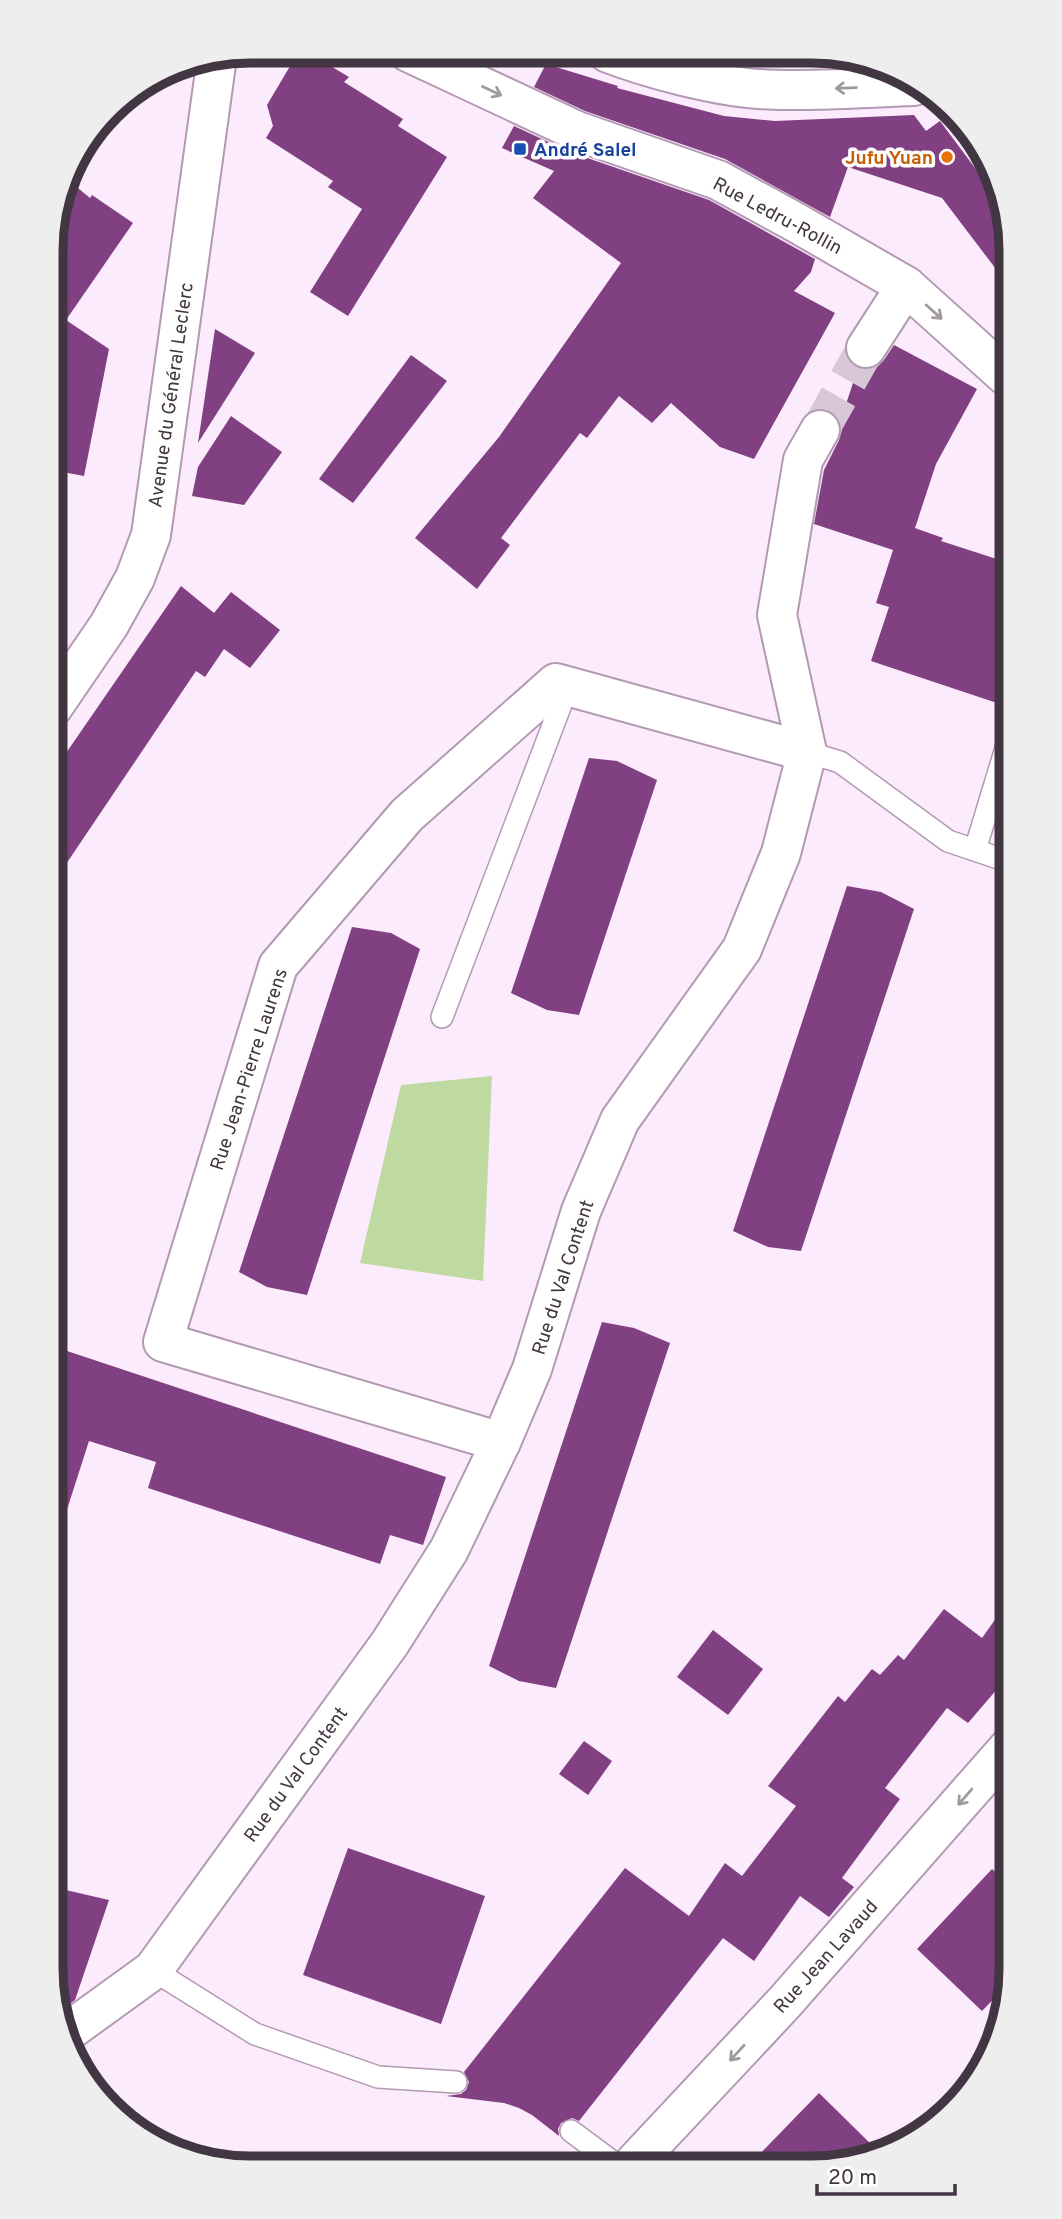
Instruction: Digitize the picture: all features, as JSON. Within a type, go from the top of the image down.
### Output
[{"type":"street","name":"Rue Ledru-Rollin","points":[[432,63],[577,131],[718,180],[906,286],[999,370]]},
{"type":"street","points":[[636,63],[694,78],[755,89],[902,86]]},
{"type":"street","name":"Avenue du Général Leclerc","points":[[63,692],[109,625],[135,578],[151,535],[216,67]]},
{"type":"street","points":[[866,348],[906,286]]},
{"type":"street","name":"Rue du Val Content","points":[[73,2028],[153,1970],[390,1643],[449,1550],[501,1442],[532,1369],[581,1211],[620,1121],[742,949],[781,853],[807,752],[777,615],[803,460],[820,430]]},
{"type":"street","name":"Rue Jean-Pierre Laurens","points":[[501,1442],[163,1342],[278,966],[407,815],[556,683],[568,686]]},
{"type":"street","points":[[568,686],[807,752]]},
{"type":"street","name":"Rue Jean Lavaud","points":[[641,2156],[784,2003],[999,1759]]},
{"type":"lane","points":[[442,1017],[568,686]]},
{"type":"lane","points":[[807,752],[840,762],[948,841],[999,858]]},
{"type":"lane","points":[[975,850],[999,771]]},
{"type":"lane","points":[[153,1970],[255,2034],[378,2077],[456,2082]]},
{"type":"lane","points":[[571,2131],[606,2156]]},
{"type":"green space","points":[[492,1076],[483,1281],[360,1263],[401,1085]]},
{"type":"building","points":[[292,63],[325,63],[349,77],[344,82],[403,119],[398,126],[447,157],[348,316],[310,292],[362,209],[328,187],[333,181],[266,138],[273,126],[267,105]]},
{"type":"building","points":[[546,64],[618,86],[617,88],[724,116],[775,121],[914,115],[926,131],[940,121],[985,179],[997,226],[999,273],[942,198],[848,167],[830,217],[725,159],[585,111],[534,87]]},
{"type":"building","points":[[514,126],[570,152],[709,200],[815,259],[811,272],[794,291],[835,313],[754,459],[720,447],[671,403],[652,423],[619,396],[587,438],[580,433],[501,538],[510,545],[477,589],[415,538],[499,437],[621,263],[533,198],[554,171],[502,148]]},
{"type":"building","points":[[75,185],[90,198],[92,195],[133,223],[66,320],[109,349],[84,476],[63,472],[63,238]]},
{"type":"building","points":[[215,329],[255,353],[198,443]]},
{"type":"building","points":[[894,345],[977,389],[936,464],[915,528],[943,538],[941,541],[999,560],[999,704],[871,661],[889,607],[876,603],[893,550],[814,524],[824,470],[839,440],[842,430],[840,422],[858,368],[866,370],[877,367]]},
{"type":"building","points":[[411,355],[447,381],[353,503],[319,479]]},
{"type":"building","points":[[231,416],[282,452],[244,505],[192,496],[198,467]]},
{"type":"building","points":[[181,586],[214,613],[231,592],[280,630],[250,668],[224,649],[205,677],[196,671],[63,869],[63,757]]},
{"type":"building","points":[[589,758],[617,761],[657,780],[579,1015],[547,1010],[511,993]]},
{"type":"building","points":[[847,886],[881,892],[914,909],[801,1251],[768,1247],[733,1231]]},
{"type":"building","points":[[352,927],[391,933],[420,949],[307,1295],[267,1287],[239,1272]]},
{"type":"building","points":[[602,1322],[634,1328],[670,1343],[556,1688],[519,1681],[489,1666]]},
{"type":"building","points":[[63,1350],[446,1477],[423,1545],[390,1535],[380,1564],[148,1488],[156,1462],[89,1441],[63,1522]]},
{"type":"building","points":[[944,1609],[982,1638],[999,1614],[999,1687],[968,1723],[947,1708],[885,1788],[900,1799],[842,1878],[854,1887],[829,1917],[800,1896],[754,1961],[723,1938],[579,2121],[572,2118],[561,2123],[559,2136],[519,2108],[504,2103],[446,2096],[461,2094],[466,2090],[469,2082],[464,2072],[625,1868],[689,1916],[725,1863],[742,1876],[796,1806],[768,1786],[838,1696],[845,1702],[872,1669],[880,1675],[898,1655],[904,1660]]},
{"type":"building","points":[[713,1630],[763,1669],[728,1715],[677,1677]]},
{"type":"building","points":[[584,1741],[612,1761],[588,1795],[559,1774]]},
{"type":"building","points":[[348,1848],[485,1896],[441,2024],[303,1975]]},
{"type":"building","points":[[992,1869],[999,1875],[999,1981],[996,1996],[982,2011],[917,1949]]},
{"type":"building","points":[[63,1889],[109,1900],[75,2000],[67,2006],[63,1969]]},
{"type":"building","points":[[819,2093],[873,2146],[836,2154],[758,2156]]},
{"type":"tunnel","points":[[820,430],[866,348]]},
{"type":"place","name":"André Salel","points":[[520,149]]},
{"type":"place","name":"Jufu Yuan","points":[[947,157]]}]
